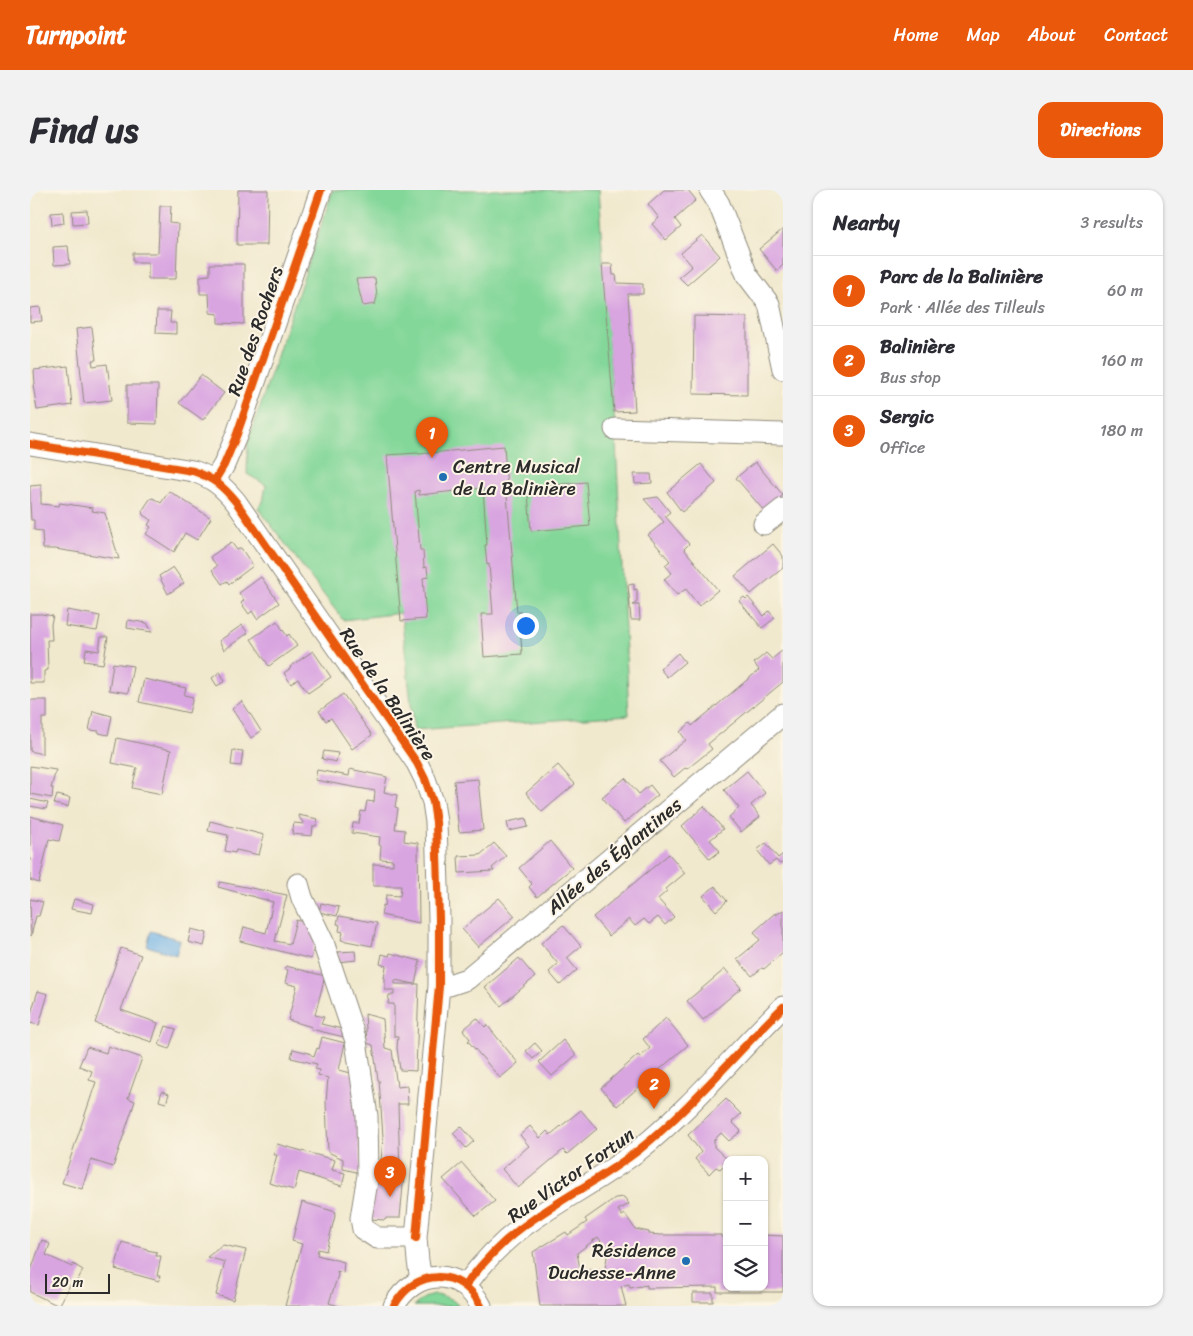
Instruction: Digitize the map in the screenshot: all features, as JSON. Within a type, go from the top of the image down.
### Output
[{"type":"street","name":"Rue des Rochers","points":[[215,480],[237,434],[321,190]]},
{"type":"street","points":[[710,190],[719,204],[747,275],[776,300],[783,369]]},
{"type":"street","points":[[615,429],[783,434]]},
{"type":"street","name":"Rue de la Balinière","points":[[30,444],[193,471],[215,480],[242,510],[386,717],[425,779],[433,802],[436,822],[439,986],[416,1238],[421,1280]]},
{"type":"street","points":[[764,524],[783,509]]},
{"type":"street","name":"Allée des Églantines","points":[[439,986],[467,979],[474,974],[783,714]]},
{"type":"street","points":[[298,884],[302,898],[322,942],[356,1041],[367,1116],[368,1175],[361,1218],[363,1229],[377,1238],[416,1238]]},
{"type":"street","name":"Rue Victor Fortun","points":[[465,1286],[487,1260],[534,1218],[640,1148],[720,1074],[783,1007]]},
{"type":"street","points":[[394,1306],[408,1287],[421,1280],[444,1277],[465,1286],[473,1293],[481,1306]]},
{"type":"green space","points":[[333,190],[598,190],[616,442],[629,715],[414,730],[401,613],[343,620],[258,508],[263,502],[266,485],[247,474],[248,442]]},
{"type":"green space","points":[[433,1295],[447,1298],[459,1306],[414,1306],[424,1298]]},
{"type":"water","points":[[151,931],[180,940],[176,955],[147,946]]},
{"type":"building","points":[[238,190],[268,190],[267,245],[237,245]]},
{"type":"building","points":[[664,190],[688,190],[696,200],[675,219],[681,227],[666,240],[652,224],[659,218],[648,204]]},
{"type":"building","points":[[160,206],[171,206],[170,223],[178,224],[176,279],[148,279],[148,262],[133,262],[133,253],[158,253]]},
{"type":"building","points":[[87,210],[88,223],[73,224],[72,211]]},
{"type":"building","points":[[63,212],[64,223],[52,225],[51,213]]},
{"type":"building","points":[[783,229],[783,265],[777,271],[759,249]]},
{"type":"building","points":[[702,235],[720,256],[687,285],[679,277],[692,266],[681,253]]},
{"type":"building","points":[[68,246],[70,264],[54,265],[53,247]]},
{"type":"building","points":[[210,264],[244,264],[244,324],[218,323],[218,314],[210,313],[209,294],[200,294],[200,276],[210,275]]},
{"type":"building","points":[[602,264],[612,264],[613,275],[616,275],[617,283],[643,284],[643,294],[628,294],[635,411],[614,412]]},
{"type":"building","points":[[375,278],[377,297],[375,304],[363,306],[356,279]]},
{"type":"building","points":[[40,307],[42,321],[30,322],[30,308]]},
{"type":"building","points":[[157,311],[171,311],[170,323],[176,323],[176,334],[156,333]]},
{"type":"building","points":[[694,316],[747,317],[747,395],[693,394]]},
{"type":"building","points":[[92,327],[96,360],[92,360],[93,366],[107,364],[112,400],[84,403],[76,329]]},
{"type":"building","points":[[68,366],[72,405],[37,410],[33,385],[35,384],[34,370]]},
{"type":"building","points":[[201,375],[224,393],[203,420],[179,403]]},
{"type":"building","points":[[127,385],[158,385],[157,424],[127,423]]},
{"type":"building","points":[[504,446],[507,489],[586,482],[590,526],[531,531],[528,493],[507,495],[517,612],[521,612],[522,654],[484,657],[481,614],[493,614],[489,564],[487,565],[485,545],[487,545],[483,488],[419,495],[419,490],[415,491],[420,550],[423,550],[424,568],[427,567],[428,577],[423,578],[426,619],[401,621],[387,455]]},
{"type":"building","points":[[755,462],[783,495],[765,512],[736,478]]},
{"type":"building","points":[[701,464],[716,483],[682,512],[667,492]]},
{"type":"building","points":[[634,474],[651,474],[652,483],[635,484]]},
{"type":"building","points":[[41,485],[41,504],[59,506],[60,503],[93,508],[92,511],[105,513],[119,559],[55,549],[43,549],[42,531],[34,530],[34,520],[31,520],[30,503],[30,486]]},
{"type":"building","points":[[169,491],[211,518],[197,540],[185,533],[174,552],[146,534],[151,527],[148,525],[151,520],[143,515],[142,511],[150,499],[153,498],[161,503]]},
{"type":"building","points":[[658,497],[670,512],[665,516],[689,544],[684,549],[718,590],[699,606],[686,589],[677,595],[664,579],[672,573],[665,565],[670,561],[648,535],[664,522],[644,499]]},
{"type":"building","points":[[231,542],[237,550],[241,548],[253,566],[229,584],[227,581],[222,584],[212,570],[217,566],[210,557]]},
{"type":"building","points":[[773,544],[783,556],[783,568],[751,594],[735,576]]},
{"type":"building","points":[[173,567],[184,583],[168,594],[159,576]]},
{"type":"building","points":[[261,577],[279,603],[257,619],[252,611],[249,614],[241,603],[244,600],[239,593]]},
{"type":"building","points":[[634,584],[634,590],[637,589],[637,602],[633,605],[639,605],[640,620],[631,620],[628,585]]},
{"type":"building","points":[[744,597],[746,599],[748,597],[764,616],[769,611],[775,618],[762,628],[739,601]]},
{"type":"building","points":[[67,610],[100,616],[97,631],[65,626]]},
{"type":"building","points":[[30,614],[53,616],[51,624],[52,640],[47,640],[48,670],[44,671],[44,683],[30,683]]},
{"type":"building","points":[[128,620],[147,623],[152,632],[127,628]]},
{"type":"building","points":[[277,621],[287,636],[289,634],[297,646],[269,666],[251,639]]},
{"type":"building","points":[[242,625],[248,633],[224,650],[219,641]]},
{"type":"building","points":[[101,637],[108,637],[103,664],[84,661],[86,649],[99,651]]},
{"type":"building","points":[[783,650],[783,682],[708,744],[712,749],[674,777],[660,761],[686,740],[680,732],[690,723],[692,726],[759,670],[754,663],[766,653],[772,659]]},
{"type":"building","points":[[313,651],[331,677],[308,693],[298,679],[291,684],[284,673]]},
{"type":"building","points":[[678,653],[685,662],[667,677],[660,669]]},
{"type":"building","points":[[113,663],[133,666],[128,693],[109,690]]},
{"type":"building","points":[[220,672],[225,681],[217,686],[212,678]]},
{"type":"building","points":[[144,679],[186,688],[184,695],[193,697],[189,713],[139,702]]},
{"type":"building","points":[[343,694],[372,735],[352,749],[331,718],[326,721],[319,711]]},
{"type":"building","points":[[30,700],[47,700],[47,718],[42,718],[42,754],[30,751]]},
{"type":"building","points":[[242,701],[261,731],[251,738],[232,709]]},
{"type":"building","points":[[93,711],[112,716],[108,735],[99,733],[99,731],[89,730]]},
{"type":"building","points":[[117,738],[171,750],[162,794],[132,788],[137,768],[112,763]]},
{"type":"building","points":[[233,750],[243,751],[241,766],[231,765]]},
{"type":"building","points":[[324,751],[338,753],[336,762],[322,759]]},
{"type":"building","points":[[558,765],[575,784],[542,812],[526,793]]},
{"type":"building","points":[[30,766],[56,770],[51,788],[53,788],[52,798],[30,794]]},
{"type":"building","points":[[350,769],[387,777],[384,792],[397,795],[395,807],[398,808],[395,829],[405,830],[404,841],[418,843],[419,923],[381,915],[383,905],[385,906],[386,895],[400,896],[401,886],[373,886],[373,864],[393,865],[393,860],[380,859],[380,837],[352,833],[353,823],[359,823],[361,811],[365,812],[367,801],[374,802],[375,791],[315,780],[317,770],[349,776]]},
{"type":"building","points":[[747,771],[765,793],[751,805],[760,817],[741,832],[729,817],[739,808],[724,790]]},
{"type":"building","points":[[625,778],[639,794],[650,785],[658,795],[624,823],[602,797]]},
{"type":"building","points":[[478,779],[483,830],[459,832],[454,781]]},
{"type":"building","points":[[57,795],[70,798],[68,807],[54,804]]},
{"type":"building","points":[[30,799],[48,803],[46,809],[30,806]]},
{"type":"building","points":[[704,806],[723,829],[710,840],[720,851],[710,859],[682,826]]},
{"type":"building","points":[[298,815],[318,819],[316,826],[313,826],[312,836],[292,834],[294,823],[304,824]]},
{"type":"building","points":[[30,816],[63,825],[59,841],[49,839],[39,883],[30,880]]},
{"type":"building","points":[[526,818],[528,827],[509,831],[507,822]]},
{"type":"building","points":[[210,821],[264,835],[259,855],[236,850],[235,853],[225,851],[228,835],[208,831]]},
{"type":"building","points":[[550,841],[572,868],[537,897],[529,887],[532,884],[519,868]]},
{"type":"building","points":[[494,843],[506,856],[492,868],[494,871],[459,873],[458,856],[480,855]]},
{"type":"building","points":[[766,843],[778,858],[783,854],[783,862],[780,864],[776,860],[769,865],[757,850]]},
{"type":"building","points":[[669,854],[685,873],[666,889],[667,891],[658,899],[674,917],[665,925],[658,917],[649,924],[644,919],[635,926],[629,919],[609,936],[593,917]]},
{"type":"building","points":[[220,882],[287,895],[275,941],[290,944],[296,920],[310,924],[316,939],[311,959],[240,941],[244,927],[266,933],[273,902],[218,887]]},
{"type":"building","points":[[715,886],[727,901],[716,911],[703,896]]},
{"type":"building","points":[[499,898],[515,916],[478,947],[462,929]]},
{"type":"building","points":[[30,899],[43,902],[39,916],[36,916],[31,936]]},
{"type":"building","points":[[74,899],[94,904],[92,913],[71,909]]},
{"type":"building","points":[[321,903],[339,907],[337,916],[319,912]]},
{"type":"building","points":[[783,910],[783,952],[764,969],[762,968],[752,976],[737,959],[760,940],[754,932],[775,913],[776,915]]},
{"type":"building","points":[[339,916],[377,923],[372,946],[341,940],[343,932],[339,931],[340,925],[337,924]]},
{"type":"building","points":[[563,925],[581,946],[567,958],[577,970],[560,985],[549,972],[558,964],[541,943]]},
{"type":"building","points":[[191,929],[207,933],[204,946],[188,942]]},
{"type":"building","points":[[121,948],[141,955],[121,1010],[158,1023],[152,1042],[95,1023]]},
{"type":"building","points":[[355,951],[356,960],[339,962],[338,952]]},
{"type":"building","points":[[390,953],[420,961],[415,984],[419,984],[416,1071],[400,1070],[397,1048],[398,1036],[394,1036],[394,1004],[388,1004],[389,995],[394,995],[394,990],[385,990],[386,966],[380,964],[382,954],[389,956]],"holes":[[[395,980],[415,984],[395,984]]]},
{"type":"building","points":[[519,958],[535,977],[501,1006],[485,987]]},
{"type":"building","points":[[286,966],[325,976],[315,1015],[324,1017],[321,1024],[346,1030],[348,1038],[311,1029],[312,1027],[288,1020],[297,986],[285,983],[288,970],[284,969]]},
{"type":"building","points":[[725,969],[741,988],[703,1020],[687,1001]]},
{"type":"building","points":[[38,991],[48,994],[39,1025],[30,1023],[30,1016]]},
{"type":"building","points":[[365,1014],[383,1019],[385,1048],[392,1050],[397,1087],[407,1086],[408,1104],[398,1104],[400,1175],[404,1175],[400,1218],[370,1219],[375,1172],[380,1173],[383,1137],[379,1080],[373,1045],[367,1043]]},
{"type":"building","points":[[477,1018],[485,1027],[487,1025],[518,1063],[500,1078],[468,1041],[470,1039],[463,1030]]},
{"type":"building","points":[[666,1018],[688,1045],[617,1106],[601,1088],[638,1055],[640,1057],[650,1048],[643,1039]]},
{"type":"building","points":[[166,1026],[176,1029],[169,1049],[159,1045]]},
{"type":"building","points":[[322,1037],[345,1043],[339,1070],[355,1074],[361,1173],[343,1169],[343,1159],[328,1152],[326,1102],[328,1078],[318,1075],[319,1070],[315,1069],[317,1064],[291,1058],[293,1049],[309,1053],[314,1057],[317,1048],[319,1049]]},
{"type":"building","points":[[563,1040],[576,1055],[552,1076],[539,1062]]},
{"type":"building","points":[[535,1043],[542,1051],[533,1059],[526,1051]]},
{"type":"building","points":[[108,1046],[142,1058],[128,1098],[135,1101],[113,1167],[91,1160],[82,1189],[62,1183],[96,1082],[89,1080],[92,1071],[79,1066],[87,1047],[106,1053]]},
{"type":"building","points":[[162,1091],[169,1094],[166,1103],[159,1101]]},
{"type":"building","points":[[726,1099],[741,1114],[732,1122],[741,1131],[729,1141],[721,1133],[714,1140],[714,1147],[724,1156],[723,1166],[720,1169],[716,1167],[709,1174],[695,1159],[701,1152],[688,1135]]},
{"type":"building","points":[[581,1110],[597,1129],[567,1154],[563,1150],[518,1188],[502,1169],[529,1146],[520,1135],[530,1126],[540,1138],[547,1131],[550,1135]]},
{"type":"building","points":[[461,1126],[474,1141],[466,1148],[453,1133]]},
{"type":"building","points":[[277,1144],[335,1160],[332,1170],[345,1173],[342,1186],[299,1172],[294,1190],[269,1183],[277,1155],[273,1155]]},
{"type":"building","points":[[462,1163],[495,1201],[476,1216],[443,1179]]},
{"type":"building","points":[[624,1197],[629,1204],[618,1210],[622,1216],[625,1214],[635,1229],[649,1232],[649,1234],[660,1235],[721,1235],[723,1237],[723,1291],[768,1291],[768,1235],[783,1236],[783,1292],[717,1292],[717,1287],[647,1288],[647,1285],[630,1288],[629,1284],[621,1286],[626,1306],[540,1306],[533,1252],[566,1232],[568,1235],[587,1222],[585,1219],[615,1198]],"holes":[[[598,1237],[608,1251],[605,1269],[580,1269],[577,1253]]]},
{"type":"building","points":[[302,1202],[336,1212],[326,1251],[318,1249],[317,1255],[344,1262],[343,1273],[337,1271],[338,1275],[329,1303],[339,1306],[285,1306],[302,1244],[292,1241]]},
{"type":"building","points":[[42,1240],[50,1244],[46,1255],[72,1267],[73,1264],[83,1270],[74,1287],[70,1285],[59,1306],[30,1292],[30,1273]]},
{"type":"building","points":[[122,1242],[157,1252],[156,1256],[161,1256],[157,1276],[160,1276],[159,1281],[115,1269]]},
{"type":"building","points":[[223,1245],[246,1250],[233,1300],[216,1295],[225,1262],[207,1257]]},
{"type":"building","points":[[693,1293],[713,1293],[713,1302],[693,1302]]},
{"type":"cycle path","points":[[215,480],[224,465],[237,434],[321,190]]},
{"type":"cycle path","points":[[30,444],[193,471],[212,479],[222,487],[236,502],[417,763],[425,779],[433,802],[436,822],[439,986],[416,1238]]},
{"type":"cycle path","points":[[465,1286],[488,1258],[525,1225],[615,1167],[659,1133],[678,1116],[783,1007]]},
{"type":"cycle path","points":[[394,1306],[403,1293],[414,1284],[425,1279],[438,1277],[462,1284],[472,1293],[481,1306]]},
{"type":"place","name":"Parc de la Balinière","points":[[432,458]]},
{"type":"place","name":"Centre Musical de La Balinière","points":[[443,477]]},
{"type":"place","name":"Balinière","points":[[654,1109]]},
{"type":"place","name":"Sergic","points":[[390,1197]]},
{"type":"place","name":"Résidence Duchesse-Anne","points":[[686,1261]]}]
